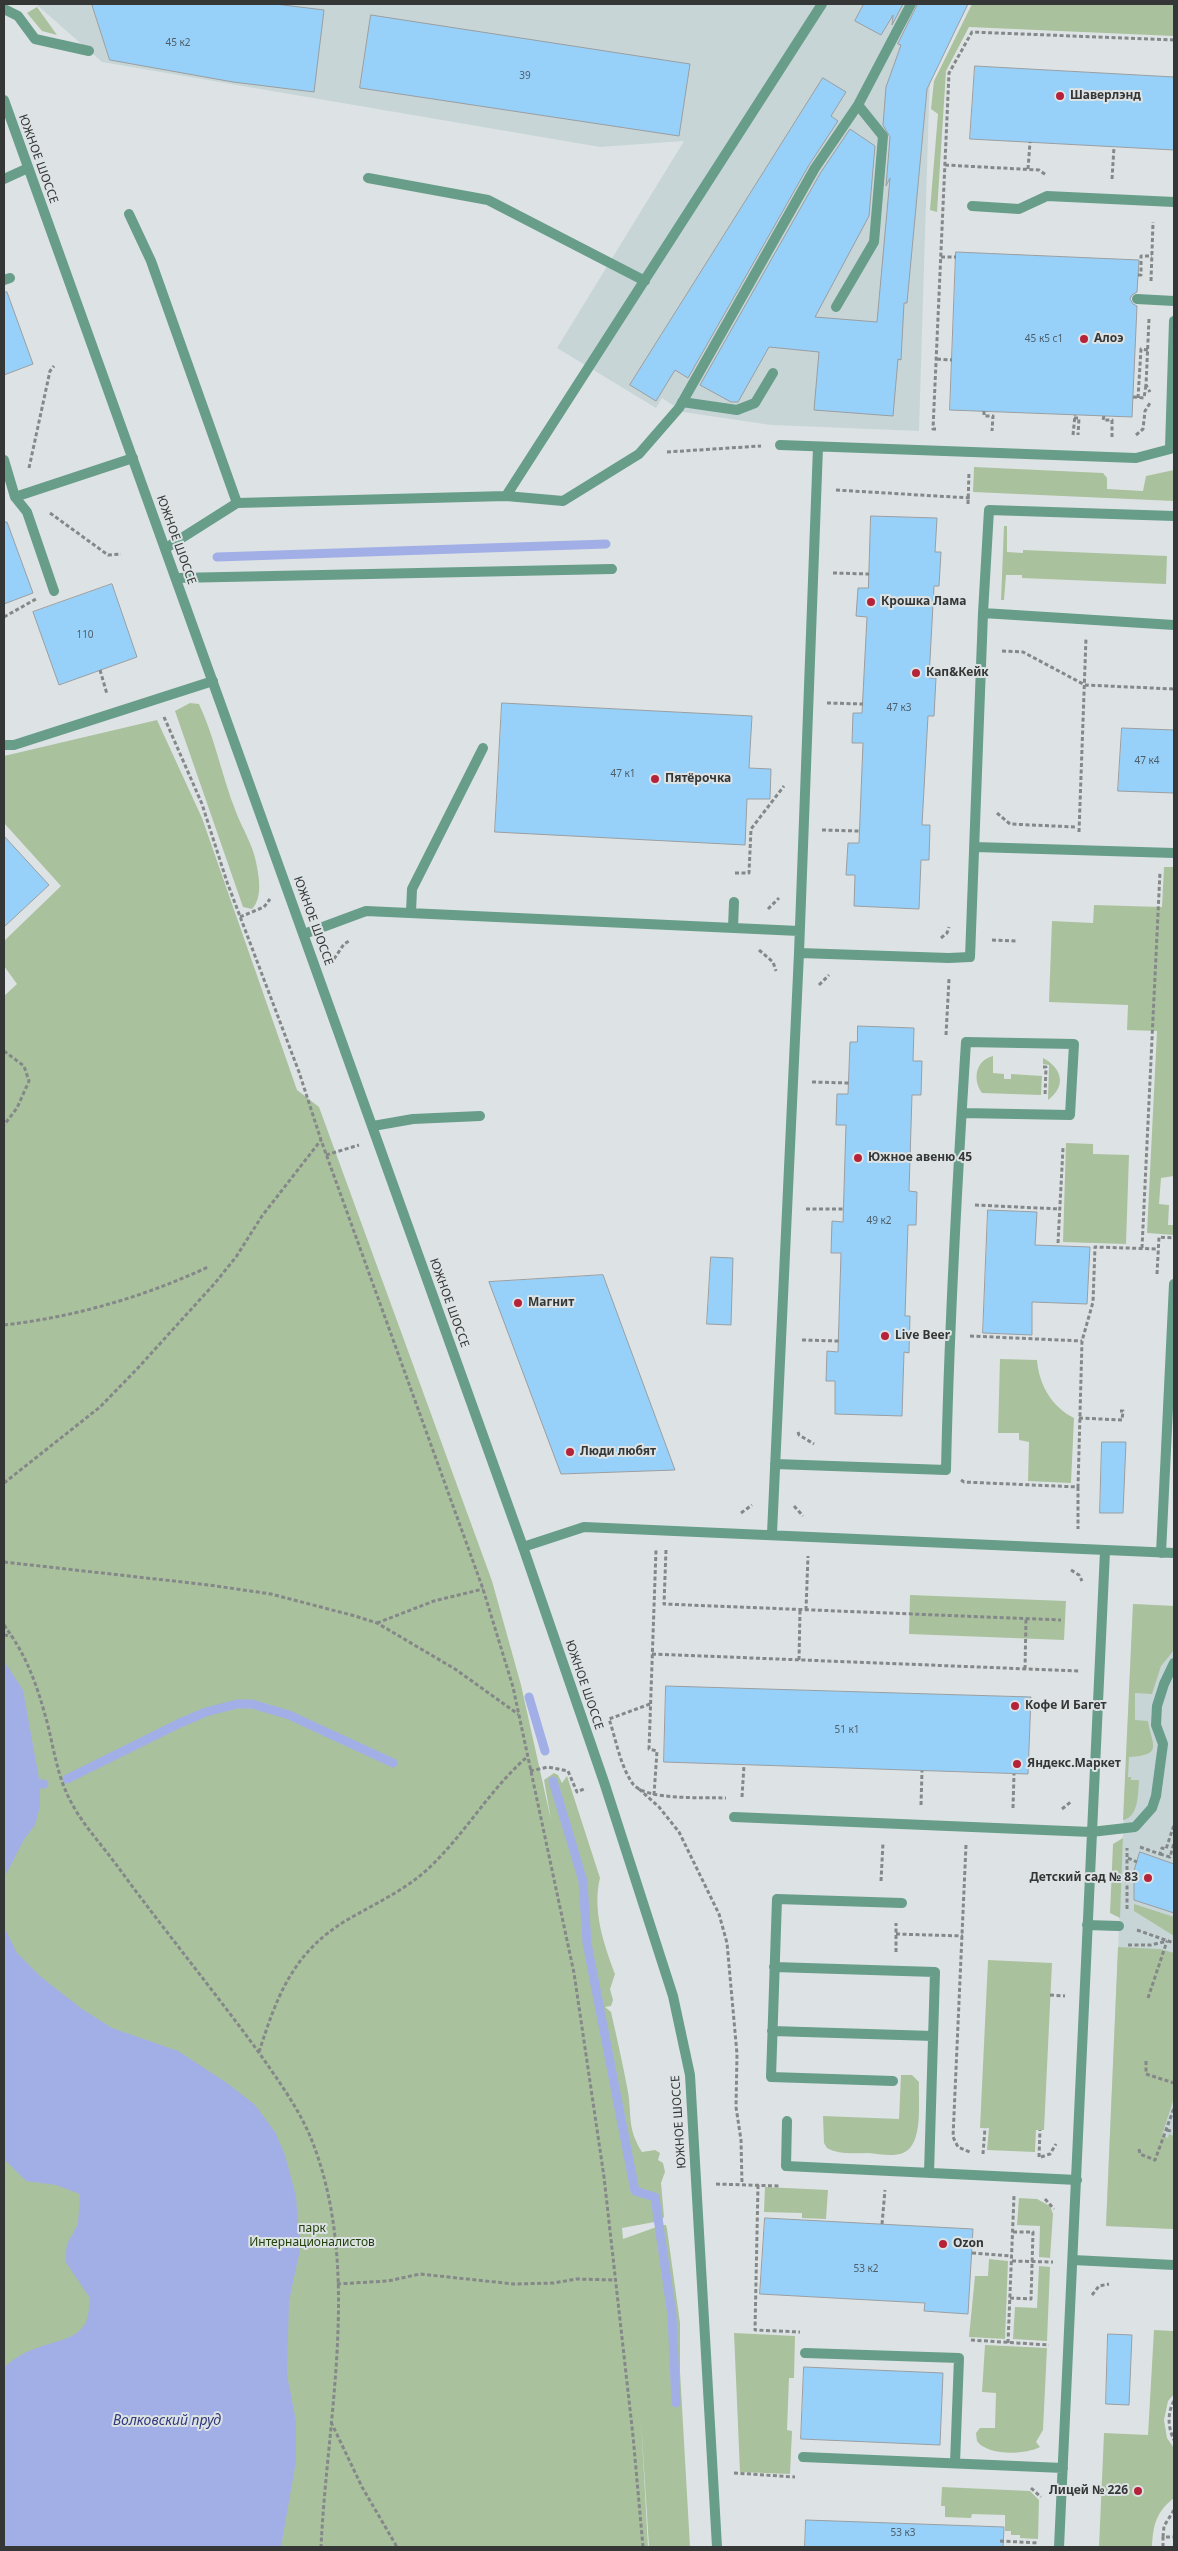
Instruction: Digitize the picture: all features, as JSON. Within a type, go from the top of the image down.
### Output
[{"type":"street","points":[[506,496],[822,4]]},
{"type":"street","points":[[166,548],[237,503],[506,496],[563,501],[639,454],[682,402],[815,168],[858,105],[911,4]]},
{"type":"street","points":[[4,9],[18,16],[35,39],[89,51]]},
{"type":"street","name":"ЮЖНОЕ ШОССЕ","points":[[4,100],[523,1548],[604,1782],[673,1996],[690,2075],[717,2547]]},
{"type":"street","points":[[836,307],[874,242],[883,136],[858,105]]},
{"type":"street","points":[[4,179],[28,168]]},
{"type":"street","points":[[368,178],[488,200],[645,281]]},
{"type":"street","points":[[972,206],[1019,209],[1047,196],[1174,202]]},
{"type":"street","points":[[129,214],[151,261],[237,503]]},
{"type":"street","points":[[1137,300],[1174,301]]},
{"type":"street","points":[[780,445],[1136,458],[1172,448],[1174,321]]},
{"type":"street","points":[[682,402],[736,410],[755,403],[773,373]]},
{"type":"street","points":[[772,1533],[799,953],[818,447]]},
{"type":"street","points":[[15,497],[133,458]]},
{"type":"street","points":[[4,460],[15,497],[28,512],[54,591]]},
{"type":"street","points":[[799,953],[970,957],[983,613],[989,510],[1174,516]]},
{"type":"street","points":[[176,578],[612,569]]},
{"type":"street","points":[[983,613],[1174,625]]},
{"type":"street","points":[[4,746],[14,745],[213,681]]},
{"type":"street","points":[[411,912],[412,889],[483,748]]},
{"type":"street","points":[[975,848],[1174,853]]},
{"type":"street","points":[[733,928],[734,906]]},
{"type":"street","points":[[304,934],[366,911],[799,931]]},
{"type":"street","points":[[775,1464],[946,1470],[949,1336],[966,1042],[1074,1044],[1070,1116],[962,1113]]},
{"type":"street","points":[[373,1126],[414,1119],[480,1116]]},
{"type":"street","points":[[1161,1553],[1174,1284]]},
{"type":"street","points":[[523,1548],[584,1527],[772,1533],[1174,1553]]},
{"type":"street","points":[[1059,2547],[1105,1551]]},
{"type":"street","points":[[734,1818],[1091,1832],[1135,1827],[1152,1808],[1161,1770],[1163,1744],[1156,1725],[1157,1706],[1164,1684],[1174,1663]]},
{"type":"street","points":[[893,2081],[771,2077],[774,1967],[777,1899],[899,1902]]},
{"type":"street","points":[[1087,1925],[1119,1926]]},
{"type":"street","points":[[774,1967],[935,1972],[929,2173]]},
{"type":"street","points":[[772,2031],[933,2036]]},
{"type":"street","points":[[787,2121],[786,2166],[1077,2180]]},
{"type":"street","points":[[1073,2260],[1174,2264]]},
{"type":"street","points":[[805,2353],[959,2358],[954,2463]]},
{"type":"street","points":[[803,2457],[1063,2468]]},
{"type":"path","points":[[943,429],[934,429],[949,73],[972,32],[1174,40]]},
{"type":"path","points":[[1028,169],[1030,142]]},
{"type":"path","points":[[1112,179],[1114,147]]},
{"type":"path","points":[[1151,286],[1154,222]]},
{"type":"path","points":[[1138,275],[1141,275],[1142,256],[1152,256]]},
{"type":"path","points":[[941,257],[956,257]]},
{"type":"path","points":[[1133,397],[1144,398],[1150,315]]},
{"type":"path","points":[[1138,398],[1141,349],[1148,350]]},
{"type":"path","points":[[937,359],[952,360]]},
{"type":"path","points":[[15,497],[26,483],[50,371],[54,366]]},
{"type":"path","points":[[1129,437],[1138,434],[1143,429],[1146,412],[1150,405],[1150,392],[1146,385]]},
{"type":"path","points":[[984,411],[984,416],[993,416],[992,431]]},
{"type":"path","points":[[1104,416],[1103,420],[1112,420],[1112,437]]},
{"type":"path","points":[[1073,435],[1074,417],[1079,418],[1078,435]]},
{"type":"path","points":[[1064,434],[1086,436]]},
{"type":"path","points":[[1103,436],[1120,437]]},
{"type":"path","points":[[639,454],[780,445]]},
{"type":"path","points":[[968,507],[970,452]]},
{"type":"path","points":[[836,499],[837,482]]},
{"type":"path","points":[[817,487],[836,490],[968,497]]},
{"type":"path","points":[[48,511],[108,555],[121,554]]},
{"type":"path","points":[[832,583],[833,564]]},
{"type":"path","points":[[832,573],[869,574]]},
{"type":"path","points":[[4,617],[39,597],[54,591]]},
{"type":"path","points":[[1078,850],[1087,620]]},
{"type":"path","points":[[982,650],[1023,652],[1084,685],[1174,689]]},
{"type":"path","points":[[960,684],[961,664]]},
{"type":"path","points":[[930,673],[960,674]]},
{"type":"path","points":[[826,712],[827,693]]},
{"type":"path","points":[[171,695],[164,717],[202,804],[240,916],[299,1072],[326,1155],[483,1589],[513,1687],[574,1972],[603,2173],[633,2436],[643,2547]]},
{"type":"path","points":[[827,703],[863,704]]},
{"type":"path","points":[[735,873],[749,873],[751,829],[786,784],[785,793]]},
{"type":"path","points":[[996,809],[1000,818],[1010,824],[1089,828]]},
{"type":"path","points":[[821,839],[822,820]]},
{"type":"path","points":[[822,830],[859,831]]},
{"type":"path","points":[[1142,1248],[1160,876]]},
{"type":"path","points":[[734,906],[769,909],[779,898],[781,890]]},
{"type":"path","points":[[240,916],[264,907],[274,896]]},
{"type":"path","points":[[932,940],[940,938],[947,933],[950,924]]},
{"type":"path","points":[[317,970],[332,963],[344,944],[355,938]]},
{"type":"path","points":[[750,949],[758,950],[767,955],[773,962],[776,977]]},
{"type":"path","points":[[815,992],[820,982],[832,974]]},
{"type":"path","points":[[939,979],[949,979],[946,1037]]},
{"type":"path","points":[[4,1050],[24,1066],[29,1081],[17,1108],[4,1125]]},
{"type":"path","points":[[811,1092],[812,1073]]},
{"type":"path","points":[[812,1082],[849,1083]]},
{"type":"path","points":[[4,1483],[100,1407],[137,1370],[236,1257],[262,1216],[321,1140]]},
{"type":"path","points":[[326,1155],[378,1140]]},
{"type":"path","points":[[1058,1243],[1062,1148]]},
{"type":"path","points":[[806,1218],[807,1199]]},
{"type":"path","points":[[971,1205],[1060,1209]]},
{"type":"path","points":[[806,1208],[843,1210]]},
{"type":"path","points":[[1157,1279],[1159,1238],[1174,1238]]},
{"type":"path","points":[[1068,1530],[1079,1530],[1079,1418],[1082,1341],[1093,1302],[1095,1247],[1158,1249]]},
{"type":"path","points":[[4,1325],[41,1321],[161,1289],[208,1267]]},
{"type":"path","points":[[801,1350],[802,1331]]},
{"type":"path","points":[[970,1336],[1082,1341]]},
{"type":"path","points":[[801,1340],[839,1341]]},
{"type":"path","points":[[1079,1418],[1122,1420],[1123,1411],[1120,1411]]},
{"type":"path","points":[[798,1428],[797,1465],[793,1489],[794,1507],[803,1516],[811,1518],[806,1610]]},
{"type":"path","points":[[798,1435],[815,1445],[823,1445]]},
{"type":"path","points":[[946,1470],[964,1482],[1078,1488]]},
{"type":"path","points":[[734,1514],[747,1510],[754,1503]]},
{"type":"path","points":[[647,1549],[675,1550]]},
{"type":"path","points":[[634,1786],[654,1795],[657,1751],[649,1749],[656,1550]]},
{"type":"path","points":[[666,1550],[664,1604],[1060,1620]]},
{"type":"path","points":[[799,1556],[818,1557]]},
{"type":"path","points":[[4,1562],[209,1585],[271,1594],[377,1623],[456,1669],[518,1715]]},
{"type":"path","points":[[1069,1569],[1079,1575],[1083,1586]]},
{"type":"path","points":[[377,1623],[434,1601],[483,1589]]},
{"type":"path","points":[[799,1660],[800,1610]]},
{"type":"path","points":[[1025,1669],[1026,1619]]},
{"type":"path","points":[[4,1625],[32,1671],[48,1724],[54,1762],[70,1801],[164,1930],[259,2053],[300,2115],[314,2146],[334,2225],[337,2284],[336,2376],[321,2547]]},
{"type":"path","points":[[4,1635],[12,1636]]},
{"type":"path","points":[[652,1654],[1080,1672]]},
{"type":"path","points":[[1079,1681],[1080,1662]]},
{"type":"path","points":[[650,1704],[609,1719],[634,1786],[659,1807],[679,1832],[719,1914],[727,1943],[737,2054],[736,2107],[741,2140],[742,2184]]},
{"type":"path","points":[[259,2053],[282,1989],[301,1959],[334,1929],[412,1883],[462,1833],[506,1775],[527,1757]]},
{"type":"path","points":[[742,1798],[744,1765]]},
{"type":"path","points":[[530,1771],[548,1767],[568,1771],[577,1792],[588,1787]]},
{"type":"path","points":[[921,1806],[922,1771]]},
{"type":"path","points":[[1013,1809],[1014,1774]]},
{"type":"path","points":[[1054,1810],[1060,1810],[1065,1807],[1074,1797]]},
{"type":"path","points":[[880,1902],[883,1823]]},
{"type":"path","points":[[1160,1854],[1162,1848],[1166,1849],[1174,1825]]},
{"type":"path","points":[[966,1827],[963,1936],[953,2137],[958,2147],[968,2152],[992,2154]]},
{"type":"path","points":[[1127,1918],[1127,1843],[1170,1857],[1174,1843]]},
{"type":"path","points":[[1128,1858],[1137,1862]]},
{"type":"path","points":[[896,1971],[896,1934],[899,1902]]},
{"type":"path","points":[[1134,1929],[1174,1943]]},
{"type":"path","points":[[896,1934],[963,1936]]},
{"type":"path","points":[[1118,1944],[1151,1945],[1167,1940]]},
{"type":"path","points":[[1148,1998],[1167,1940]]},
{"type":"path","points":[[1065,2005],[1066,1986]]},
{"type":"path","points":[[1050,1995],[1065,1996]]},
{"type":"path","points":[[1146,2061],[1146,2074],[1174,2083]]},
{"type":"path","points":[[1139,2149],[1140,2154],[1155,2160],[1174,2108]]},
{"type":"path","points":[[983,2154],[985,2128]]},
{"type":"path","points":[[1039,2157],[1040,2130]]},
{"type":"path","points":[[1167,2130],[1174,2132]]},
{"type":"path","points":[[1030,2157],[1050,2154],[1058,2140]]},
{"type":"path","points":[[716,2184],[787,2186]]},
{"type":"path","points":[[758,2185],[755,2330],[802,2333]]},
{"type":"path","points":[[876,2190],[895,2190]]},
{"type":"path","points":[[882,2224],[885,2190]]},
{"type":"path","points":[[1005,2194],[1022,2195]]},
{"type":"path","points":[[1008,2343],[1014,2194]]},
{"type":"path","points":[[1038,2196],[1052,2205],[1055,2213]]},
{"type":"path","points":[[1010,2298],[1031,2299],[1033,2232],[1013,2232]]},
{"type":"path","points":[[972,2253],[1012,2256]]},
{"type":"path","points":[[1053,2271],[1054,2253]]},
{"type":"path","points":[[1012,2261],[1053,2262]]},
{"type":"path","points":[[337,2284],[388,2281],[420,2274],[514,2284],[554,2283],[576,2280],[614,2280]]},
{"type":"path","points":[[1090,2299],[1099,2286],[1114,2284]]},
{"type":"path","points":[[1049,2354],[1050,2336]]},
{"type":"path","points":[[961,2340],[1050,2345]]},
{"type":"path","points":[[1174,2401],[1170,2409],[1169,2420],[1174,2440]]},
{"type":"path","points":[[331,2421],[362,2487],[397,2547]]},
{"type":"path","points":[[1163,2547],[1164,2526],[1174,2510]]},
{"type":"path","points":[[1163,2537],[1174,2538]]},
{"type":"path","points":[[1000,2541],[1042,2543]]},
{"type":"shaded area","points":[[968,4],[930,72],[919,431],[771,425],[683,412],[662,398],[656,408],[557,348],[684,141],[600,147],[102,62],[37,5]]},
{"type":"shaded area","name":"Детский сад № 83","points":[[1133,1604],[1174,1606],[1174,2229],[1106,2226]]},
{"type":"green space","points":[[972,4],[1174,4],[1174,36],[969,27],[946,71],[937,212],[930,210],[938,114],[931,109],[934,81]]},
{"type":"green space","points":[[37,7],[57,35],[42,31],[27,13]]},
{"type":"green space","points":[[974,467],[1103,473],[1107,478],[1107,489],[1143,491],[1146,476],[1174,470],[1174,501],[973,492]]},
{"type":"green space","points":[[1004,526],[1007,526],[1007,552],[1023,553],[1023,550],[1167,556],[1166,584],[1022,578],[1022,575],[1006,575],[1004,600],[1001,600]]},
{"type":"green space","points":[[190,703],[199,704],[205,717],[231,799],[255,856],[259,893],[252,909],[243,907],[175,711]]},
{"type":"green space","name":"парк Интернационалистов","points":[[157,720],[202,818],[297,1090],[319,1107],[492,1581],[521,1685],[551,1820],[544,1780],[554,1773],[558,1775],[562,1783],[567,1776],[600,1878],[597,1902],[598,1915],[603,1939],[615,1974],[610,1989],[613,2000],[611,2006],[605,2007],[611,2012],[628,2092],[634,2136],[642,2152],[655,2150],[660,2153],[658,2160],[663,2163],[665,2172],[661,2183],[664,2217],[660,2221],[622,2228],[623,2239],[666,2225],[680,2323],[680,2372],[690,2547],[649,2547],[641,2420],[648,2547],[4,2547],[4,996],[17,984],[4,966],[4,941],[61,886],[4,823],[4,756]]},
{"type":"green space","points":[[1164,867],[1174,867],[1174,1176],[1161,1178],[1159,1204],[1169,1205],[1168,1225],[1174,1225],[1174,1235],[1147,1233],[1157,1031],[1127,1030],[1128,1005],[1049,1002],[1052,921],[1093,923],[1094,905],[1162,907]]},
{"type":"green space","points":[[993,1056],[993,1073],[1004,1074],[1004,1079],[1011,1079],[1011,1074],[1042,1076],[1041,1095],[982,1093],[977,1082],[977,1071],[987,1058]]},
{"type":"green space","points":[[1043,1058],[1054,1067],[1060,1078],[1058,1089],[1048,1100],[1049,1065],[1043,1064]]},
{"type":"green space","points":[[1066,1143],[1093,1144],[1093,1154],[1129,1155],[1126,1244],[1063,1242]]},
{"type":"green space","points":[[1000,1359],[1037,1360],[1038,1369],[1048,1394],[1059,1408],[1074,1418],[1071,1483],[1028,1481],[1029,1442],[1019,1440],[1019,1433],[998,1433]]},
{"type":"green space","points":[[910,1595],[1066,1601],[1064,1640],[909,1634]]},
{"type":"green space","points":[[1133,1604],[1174,1606],[1174,1650],[1161,1666],[1152,1694],[1135,1693],[1135,1720],[1148,1721],[1153,1748],[1147,1754],[1129,1757],[1128,1777],[1131,1777],[1131,1780],[1139,1780],[1137,1804],[1132,1814],[1123,1820]]},
{"type":"green space","points":[[1123,1838],[1120,1918],[1110,1913],[1113,1844]]},
{"type":"green space","points":[[1134,1904],[1174,1917],[1174,1936],[1134,1911]]},
{"type":"green space","points":[[1118,1947],[1160,1949],[1174,1953],[1174,2098],[1162,2135],[1168,2138],[1169,2134],[1174,2136],[1174,2229],[1106,2226]]},
{"type":"green space","points":[[988,1960],[1052,1963],[1044,2130],[1036,2130],[1035,2152],[987,2150],[989,2128],[980,2128]]},
{"type":"green space","points":[[901,2075],[912,2075],[919,2082],[917,2132],[910,2148],[903,2153],[890,2155],[842,2153],[827,2148],[824,2143],[823,2116],[899,2119]]},
{"type":"green space","points":[[765,2187],[828,2190],[826,2219],[802,2218],[802,2213],[764,2212]]},
{"type":"green space","points":[[1019,2198],[1037,2199],[1050,2206],[1053,2214],[1050,2258],[1039,2257],[1040,2226],[1017,2225]]},
{"type":"green space","points":[[989,2259],[1008,2261],[1005,2339],[969,2337],[975,2276],[988,2276]]},
{"type":"green space","points":[[1039,2266],[1050,2267],[1047,2341],[1013,2339],[1015,2307],[1037,2308]]},
{"type":"green space","name":"Лицей № 226","points":[[1154,2330],[1174,2331],[1174,2394],[1168,2401],[1164,2420],[1167,2438],[1174,2448],[1174,2498],[1159,2514],[1153,2532],[1152,2547],[1099,2547],[1104,2433],[1148,2435]]},
{"type":"green space","points":[[734,2333],[795,2336],[794,2378],[789,2378],[787,2430],[792,2431],[790,2474],[740,2472]]},
{"type":"green space","points":[[985,2345],[1047,2348],[1043,2430],[1036,2442],[1040,2447],[1025,2452],[1007,2453],[989,2449],[977,2441],[976,2433],[980,2428],[995,2428],[996,2393],[982,2392]]},
{"type":"green space","points":[[942,2487],[1030,2491],[1039,2500],[1038,2539],[1020,2538],[1020,2535],[1011,2535],[1011,2531],[1005,2531],[1005,2515],[972,2514],[971,2518],[945,2517],[945,2506],[941,2506]]},
{"type":"water","points":[[4,1661],[23,1690],[40,1784],[40,1806],[35,1825],[25,1838],[5,1876],[4,1886]]},
{"type":"water","name":"Волковский пруд","points":[[4,1927],[17,1953],[41,1977],[82,2009],[112,2028],[178,2051],[227,2083],[255,2105],[275,2132],[285,2155],[296,2196],[300,2250],[289,2301],[287,2375],[296,2421],[296,2461],[281,2547],[4,2547],[4,2368],[23,2354],[63,2340],[80,2330],[87,2318],[90,2298],[65,2261],[67,2244],[78,2224],[80,2194],[56,2185],[26,2181],[4,2159]]},
{"type":"building","points":[[92,4],[275,4],[324,10],[314,92],[233,82],[110,60]]},
{"type":"building","points":[[864,4],[903,4],[892,25],[893,15],[881,35],[855,21]]},
{"type":"building","points":[[918,4],[968,4],[927,89],[907,303],[904,303],[901,360],[898,359],[893,416],[814,410],[819,352],[769,347],[738,402],[731,402],[700,385],[821,172],[850,129],[875,146],[869,216],[815,317],[877,322],[890,178],[886,186],[890,137],[883,125],[886,87],[901,45],[898,44]]},
{"type":"building","points":[[371,15],[690,64],[679,136],[360,88]]},
{"type":"building","points":[[975,66],[1174,77],[1174,150],[970,139]]},
{"type":"building","points":[[823,78],[846,92],[831,116],[838,121],[809,165],[688,378],[675,370],[656,401],[630,385]]},
{"type":"building","points":[[956,252],[1139,260],[1137,292],[1130,299],[1137,306],[1132,417],[950,410]]},
{"type":"building","points":[[7,292],[33,364],[4,375],[4,293]]},
{"type":"building","points":[[871,516],[937,518],[935,552],[941,552],[939,586],[934,586],[929,678],[936,678],[934,716],[928,716],[922,825],[930,825],[929,860],[921,860],[919,909],[854,906],[855,875],[846,875],[848,843],[859,843],[863,743],[852,743],[853,713],[862,713],[867,617],[856,616],[858,588],[868,588]]},
{"type":"building","points":[[4,522],[7,522],[33,593],[4,604]]},
{"type":"building","points":[[112,584],[137,657],[59,685],[33,612]]},
{"type":"building","points":[[502,703],[752,716],[749,768],[771,769],[770,799],[747,799],[745,845],[495,832]]},
{"type":"building","points":[[1122,728],[1174,730],[1174,793],[1118,791]]},
{"type":"building","points":[[4,836],[49,885],[4,927]]},
{"type":"building","points":[[858,1026],[914,1028],[913,1061],[922,1061],[921,1095],[912,1095],[909,1191],[917,1192],[916,1225],[908,1225],[905,1316],[910,1316],[909,1353],[904,1352],[902,1416],[835,1414],[835,1381],[826,1381],[827,1351],[838,1352],[841,1253],[831,1253],[832,1221],[843,1222],[846,1125],[836,1125],[837,1094],[848,1094],[850,1042],[857,1042]]},
{"type":"building","points":[[988,1210],[1037,1212],[1035,1245],[1090,1247],[1087,1304],[1032,1302],[1032,1335],[983,1333]]},
{"type":"building","points":[[711,1257],[733,1258],[731,1325],[707,1324]]},
{"type":"building","points":[[603,1275],[675,1470],[561,1474],[489,1282]]},
{"type":"building","points":[[1102,1442],[1126,1442],[1123,1513],[1100,1513]]},
{"type":"building","points":[[666,1686],[1031,1697],[1028,1774],[664,1762]]},
{"type":"building","points":[[1140,1852],[1174,1864],[1174,1913],[1134,1900],[1134,1871]]},
{"type":"building","points":[[765,2218],[973,2229],[968,2314],[924,2311],[925,2303],[760,2294]]},
{"type":"building","points":[[1108,2334],[1132,2335],[1129,2405],[1106,2404]]},
{"type":"building","points":[[804,2367],[943,2373],[940,2445],[801,2439]]},
{"type":"building","points":[[806,2520],[1004,2527],[1003,2547],[805,2547]]},
{"type":"waterway","points":[[217,557],[606,544]]},
{"type":"waterway","points":[[529,1697],[545,1751]]},
{"type":"waterway","points":[[67,1779],[180,1723],[206,1712],[237,1704],[252,1704],[289,1715],[393,1763]]},
{"type":"waterway","points":[[553,1781],[583,1881],[587,1943],[635,2191],[655,2197],[672,2315],[676,2403]]},
{"type":"place","name":"Шаверлэнд","points":[[1060,96]]},
{"type":"place","name":"Алоэ","points":[[1084,339]]},
{"type":"place","name":"Крошка Лама","points":[[871,602]]},
{"type":"place","name":"Кап&Кейк","points":[[916,673]]},
{"type":"place","name":"Пятёрочка","points":[[655,779]]},
{"type":"place","name":"Южное авеню 45","points":[[858,1158]]},
{"type":"place","name":"Магнит","points":[[518,1303]]},
{"type":"place","name":"Live Beer","points":[[885,1336]]},
{"type":"place","name":"Люди любят","points":[[570,1452]]},
{"type":"place","name":"Кофе И Багет","points":[[1015,1706]]},
{"type":"place","name":"Яндекс.Маркет","points":[[1017,1764]]},
{"type":"place","name":"Детский сад № 83","points":[[1148,1878]]},
{"type":"place","name":"Ozon","points":[[943,2244]]},
{"type":"place","name":"Лицей № 226","points":[[1138,2491]]}]
